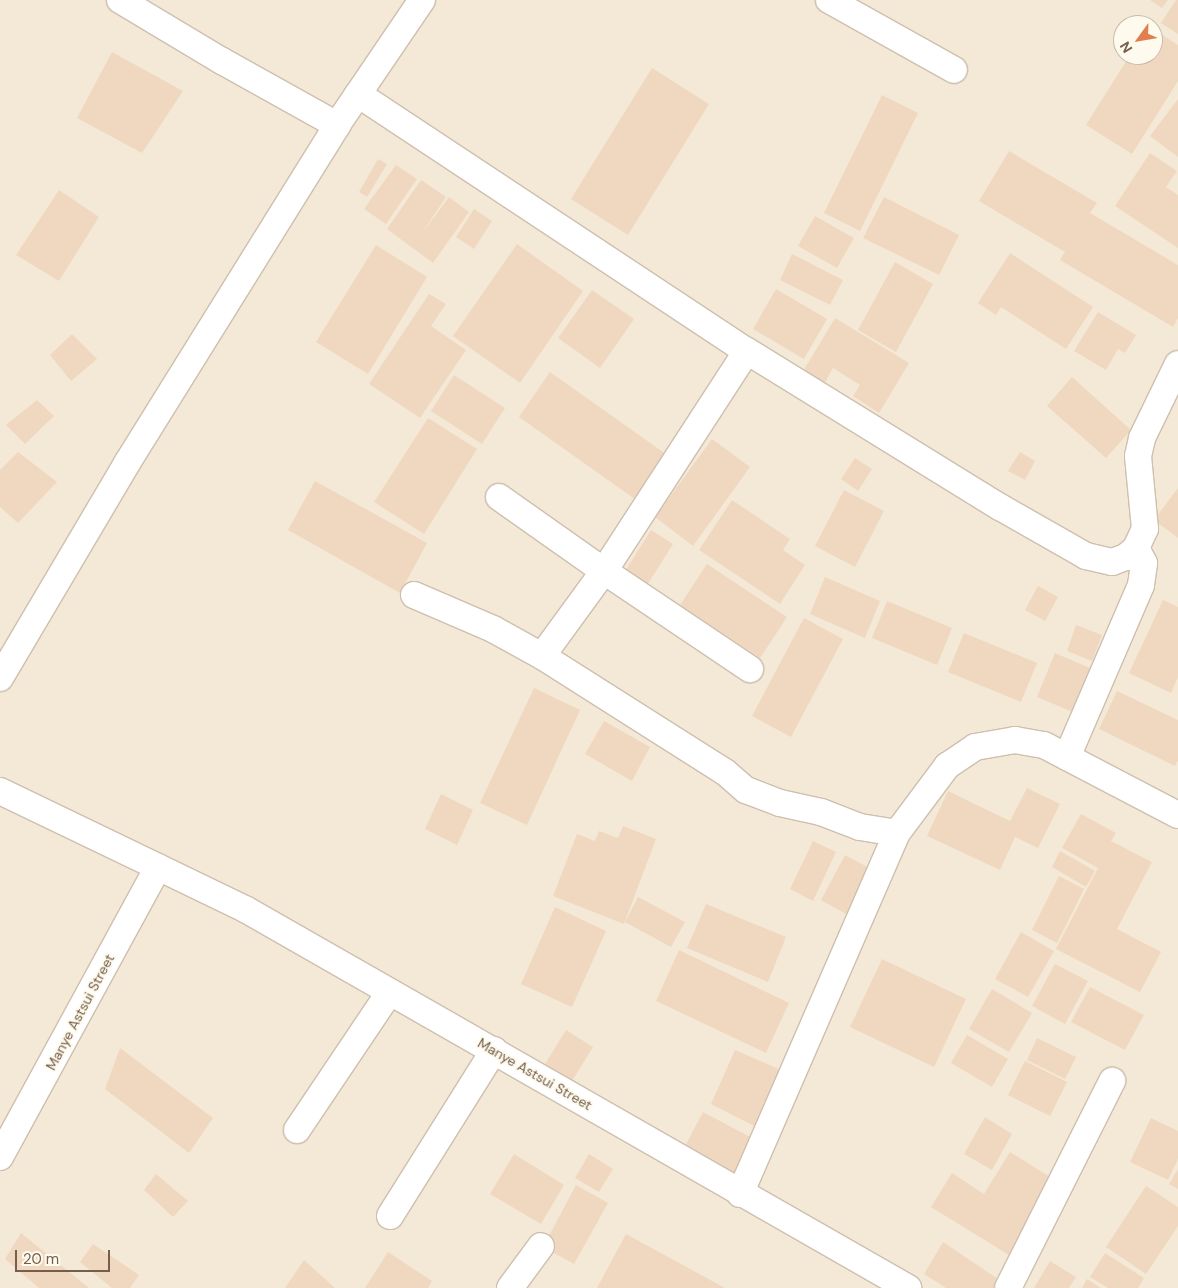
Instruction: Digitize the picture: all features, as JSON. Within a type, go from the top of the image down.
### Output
[{"type":"street","points":[[120,0],[222,62],[337,124]]},
{"type":"street","points":[[0,678],[127,463],[337,124],[422,0]]},
{"type":"street","points":[[829,0],[954,70]]},
{"type":"street","points":[[358,94],[747,351],[991,502],[1086,556],[1112,562],[1126,557],[1136,548],[1144,529],[1138,456],[1142,438],[1178,364]]},
{"type":"street","points":[[542,656],[604,571],[747,351]]},
{"type":"street","points":[[500,497],[604,571],[750,669]]},
{"type":"street","points":[[1067,757],[1141,585],[1144,563],[1136,548]]},
{"type":"street","points":[[414,595],[493,629],[542,656],[725,772],[746,790],[780,804],[821,812],[860,827],[897,833]]},
{"type":"street","points":[[740,1194],[897,833],[947,766],[974,748],[1015,740],[1044,745],[1178,815]]},
{"type":"street","name":"Manye Astsui Street","points":[[0,791],[245,909],[389,993],[494,1050],[740,1194],[908,1288]]},
{"type":"street","name":"Manye Astsui Street","points":[[0,1157],[158,867]]},
{"type":"street","points":[[297,1130],[389,993]]},
{"type":"street","points":[[390,1216],[494,1050]]},
{"type":"street","points":[[1008,1288],[1112,1081]]},
{"type":"street","points":[[510,1288],[541,1246]]},
{"type":"shaded area","points":[[0,0],[1178,0],[1178,1288],[0,1288]]},
{"type":"building","points":[[1150,0],[1168,0],[1162,8]]},
{"type":"building","points":[[1176,0],[1178,0],[1178,34],[1163,24],[1163,20]]},
{"type":"building","points":[[1163,35],[1178,45],[1178,81],[1132,154],[1086,125],[1124,65],[1163,65]]},
{"type":"building","points":[[112,52],[183,91],[142,153],[77,118]]},
{"type":"building","points":[[652,68],[709,104],[628,235],[571,199]]},
{"type":"building","points":[[882,95],[918,113],[860,231],[824,213]]},
{"type":"building","points":[[1178,99],[1178,157],[1150,136]]},
{"type":"building","points":[[1009,151],[1097,203],[1090,213],[1178,265],[1178,318],[1173,327],[1060,260],[1065,252],[979,201]]},
{"type":"building","points":[[1150,153],[1177,171],[1166,187],[1178,195],[1178,248],[1115,206]]},
{"type":"building","points":[[378,159],[387,164],[367,197],[359,192]]},
{"type":"building","points":[[396,165],[417,179],[386,224],[364,209]]},
{"type":"building","points":[[421,180],[446,197],[420,236],[449,197],[469,212],[433,263],[387,229]]},
{"type":"building","points":[[59,190],[99,217],[59,281],[16,255]]},
{"type":"building","points":[[884,197],[959,235],[939,275],[863,238]]},
{"type":"building","points":[[474,209],[492,221],[474,249],[456,237]]},
{"type":"building","points":[[815,216],[854,238],[837,268],[798,246]]},
{"type":"building","points":[[517,244],[583,291],[520,383],[453,336]]},
{"type":"building","points":[[376,245],[427,277],[368,374],[316,342]]},
{"type":"building","points":[[1010,253],[1093,307],[1066,349],[1001,307],[996,315],[978,303]]},
{"type":"building","points":[[792,254],[843,280],[830,305],[780,280]]},
{"type":"building","points":[[895,262],[933,284],[896,352],[858,330]]},
{"type":"building","points":[[776,289],[827,319],[804,359],[753,329]]},
{"type":"building","points":[[592,290],[634,319],[600,368],[558,338]]},
{"type":"building","points":[[429,294],[446,304],[431,326],[466,350],[420,418],[369,384]]},
{"type":"building","points":[[1098,312],[1136,335],[1125,353],[1118,349],[1106,370],[1074,351]]},
{"type":"building","points":[[835,318],[909,363],[879,413],[853,396],[860,385],[833,368],[823,386],[802,373]]},
{"type":"building","points":[[72,334],[97,359],[71,381],[50,355]]},
{"type":"building","points":[[550,372],[670,457],[639,502],[519,417]]},
{"type":"building","points":[[454,375],[505,408],[482,444],[431,411]]},
{"type":"building","points":[[1072,377],[1131,430],[1106,458],[1047,406]]},
{"type":"building","points":[[37,400],[54,416],[25,444],[6,425]]},
{"type":"building","points":[[428,418],[477,449],[424,534],[374,502]]},
{"type":"building","points":[[712,439],[750,467],[693,546],[655,517]]},
{"type":"building","points":[[18,452],[57,482],[18,523],[0,507],[0,470]]},
{"type":"building","points":[[1020,452],[1035,461],[1025,480],[1008,471]]},
{"type":"building","points":[[855,458],[872,469],[858,491],[841,479]]},
{"type":"building","points":[[315,481],[427,543],[400,593],[288,530]]},
{"type":"building","points":[[1178,488],[1178,538],[1154,520]]},
{"type":"building","points":[[844,490],[884,511],[855,567],[815,546]]},
{"type":"building","points":[[732,500],[790,539],[783,550],[805,565],[780,604],[699,550]]},
{"type":"building","points":[[651,530],[673,544],[644,590],[622,576]]},
{"type":"building","points":[[707,564],[787,617],[760,658],[680,605]]},
{"type":"building","points":[[825,577],[880,601],[865,638],[810,614]]},
{"type":"building","points":[[1038,586],[1058,597],[1045,621],[1025,610]]},
{"type":"building","points":[[1163,600],[1178,607],[1178,677],[1171,693],[1129,673]]},
{"type":"building","points":[[887,601],[952,628],[937,665],[872,638]]},
{"type":"building","points":[[804,618],[843,639],[791,737],[752,716]]},
{"type":"building","points":[[1076,625],[1102,635],[1092,661],[1067,651]]},
{"type":"building","points":[[964,633],[1037,663],[1021,702],[948,672]]},
{"type":"building","points":[[1055,653],[1092,669],[1075,713],[1037,697]]},
{"type":"building","points":[[534,688],[580,710],[527,825],[480,803]]},
{"type":"building","points":[[1117,691],[1178,720],[1178,760],[1175,766],[1099,729]]},
{"type":"building","points":[[604,721],[650,747],[632,781],[585,754]]},
{"type":"building","points":[[1027,788],[1060,804],[1038,848],[1015,837],[1000,870],[927,836],[948,791],[1010,821]]},
{"type":"building","points":[[441,794],[473,810],[457,845],[425,829]]},
{"type":"building","points":[[1081,814],[1116,833],[1111,841],[1152,862],[1117,929],[1161,952],[1140,992],[1056,949],[1098,868],[1062,848]]},
{"type":"building","points":[[623,826],[656,839],[624,924],[553,896],[577,834],[595,841],[599,831],[618,838]]},
{"type":"building","points":[[813,841],[836,852],[813,901],[790,889]]},
{"type":"building","points":[[1060,851],[1095,871],[1086,887],[1052,867]]},
{"type":"building","points":[[845,855],[873,870],[848,915],[821,900]]},
{"type":"building","points":[[1059,876],[1084,889],[1057,943],[1032,930]]},
{"type":"building","points":[[638,897],[685,922],[671,947],[625,922]]},
{"type":"building","points":[[706,904],[786,937],[768,982],[687,948]]},
{"type":"building","points":[[555,907],[606,931],[572,1007],[521,984]]},
{"type":"building","points":[[1021,932],[1054,951],[1028,997],[995,979]]},
{"type":"building","points":[[679,950],[789,1003],[766,1053],[656,1001]]},
{"type":"building","points":[[882,959],[966,999],[934,1067],[850,1027]]},
{"type":"building","points":[[1055,964],[1088,981],[1065,1024],[1032,1006]]},
{"type":"building","points":[[1090,987],[1144,1015],[1125,1050],[1071,1022]]},
{"type":"building","points":[[992,989],[1032,1013],[1009,1052],[969,1029]]},
{"type":"building","points":[[566,1030],[593,1047],[572,1081],[545,1064]]},
{"type":"building","points":[[967,1035],[1008,1059],[992,1087],[951,1063]]},
{"type":"building","points":[[1037,1038],[1076,1057],[1065,1079],[1027,1060]]},
{"type":"building","points":[[120,1048],[213,1118],[189,1153],[105,1089]]},
{"type":"building","points":[[735,1050],[783,1071],[756,1127],[711,1104]]},
{"type":"building","points":[[1025,1061],[1067,1082],[1050,1116],[1008,1095]]},
{"type":"building","points":[[703,1112],[754,1139],[733,1179],[682,1152]]},
{"type":"building","points":[[985,1117],[1012,1134],[992,1170],[964,1154]]},
{"type":"building","points":[[1151,1118],[1178,1131],[1178,1159],[1168,1180],[1130,1162]]},
{"type":"building","points":[[1010,1152],[1055,1180],[1009,1255],[931,1207],[952,1173],[984,1194]]},
{"type":"building","points":[[514,1154],[564,1185],[541,1224],[490,1194]]},
{"type":"building","points":[[589,1154],[613,1169],[599,1192],[575,1178]]},
{"type":"building","points":[[1178,1169],[1178,1189],[1169,1184]]},
{"type":"building","points":[[156,1174],[188,1201],[173,1217],[144,1190]]},
{"type":"building","points":[[576,1185],[608,1203],[574,1264],[543,1247]]},
{"type":"building","points":[[1146,1186],[1178,1207],[1178,1226],[1146,1274],[1106,1247]]},
{"type":"building","points":[[21,1233],[89,1288],[39,1288],[5,1259]]},
{"type":"building","points":[[626,1234],[725,1288],[597,1288]]},
{"type":"building","points":[[943,1242],[1007,1285],[1005,1288],[946,1288],[924,1274]]},
{"type":"building","points":[[93,1244],[139,1275],[130,1288],[112,1288],[80,1262]]},
{"type":"building","points":[[388,1252],[432,1281],[428,1288],[365,1288]]},
{"type":"building","points":[[1105,1253],[1144,1278],[1138,1288],[1108,1288],[1090,1277]]},
{"type":"building","points":[[304,1260],[335,1288],[285,1288]]},
{"type":"building","points":[[1050,1261],[1076,1277],[1069,1288],[1034,1288]]},
{"type":"building","points":[[1087,1279],[1101,1288],[1082,1288]]}]
